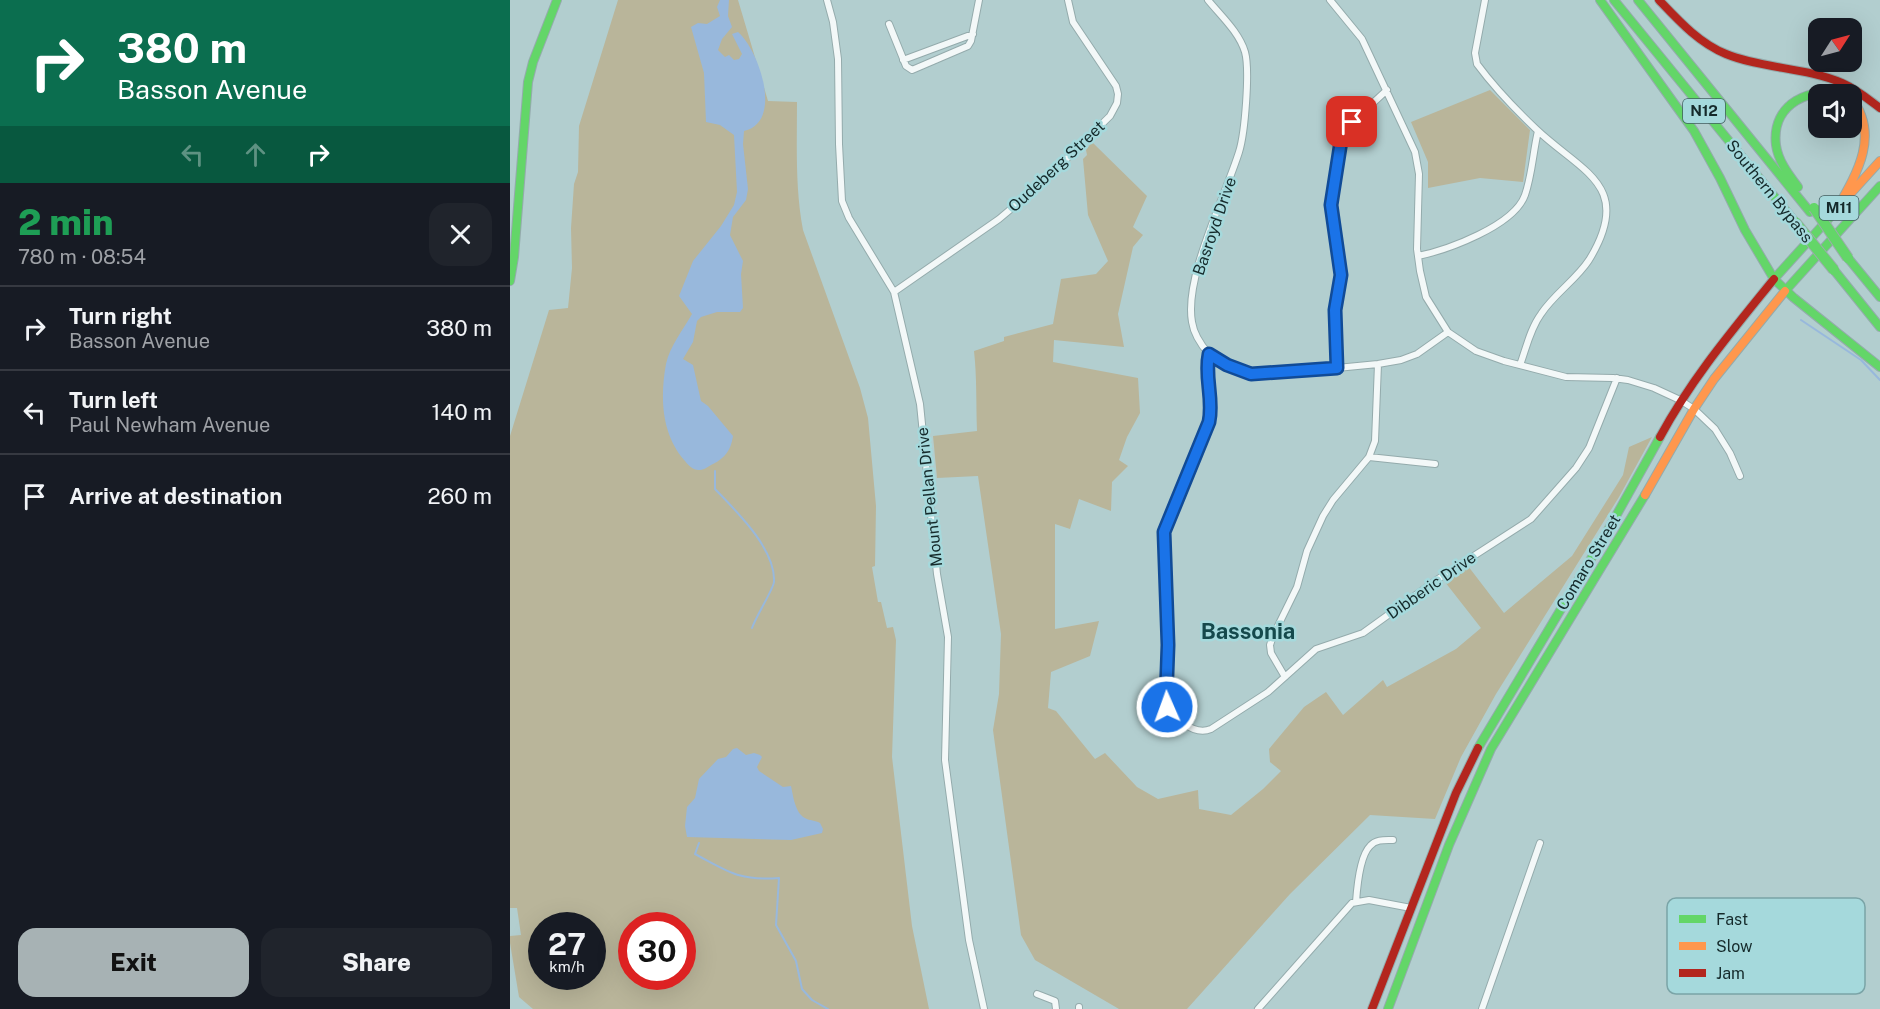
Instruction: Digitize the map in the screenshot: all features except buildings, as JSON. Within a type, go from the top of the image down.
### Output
[{"type":"main road","points":[[510,280],[514,257],[528,82],[533,62],[557,0]]},
{"type":"main road","points":[[1600,0],[1659,80],[1697,137],[1720,177],[1745,230],[1774,279],[1785,291],[1880,367]]},
{"type":"main road","name":"Southern Bypass","points":[[1614,0],[1880,327]]},
{"type":"main road","name":"Southern Bypass","points":[[1638,0],[1812,210],[1880,297]]},
{"type":"main road","points":[[1659,0],[1687,29],[1716,49],[1748,61],[1835,79],[1863,94],[1880,108]]},
{"type":"main road","points":[[1808,95],[1800,97],[1785,111],[1777,129],[1777,148],[1782,163],[1812,210]]},
{"type":"main road","points":[[1836,210],[1843,196],[1868,164],[1875,146],[1874,130],[1870,118],[1862,106]]},
{"type":"main road","name":"Comaro Street","points":[[1372,1009],[1456,793],[1482,739],[1607,531],[1680,400],[1712,355],[1774,279],[1880,161]]},
{"type":"main road","name":"Comaro Street","points":[[1388,1009],[1452,836],[1491,749],[1639,505],[1694,408],[1714,379],[1785,291],[1880,186]]},
{"type":"street","name":"Mount Pellan Drive","points":[[826,0],[833,22],[838,59],[842,201],[849,218],[894,292],[922,420],[937,574],[948,637],[945,760],[969,940],[984,1009]]},
{"type":"street","points":[[889,24],[906,66],[912,70],[963,49],[971,41],[978,0]]},
{"type":"street","name":"Oudeberg Street","points":[[894,292],[1015,207],[1082,144],[1113,111],[1118,98],[1117,89],[1073,22],[1068,0]]},
{"type":"street","name":"Basroyd Drive","points":[[1208,0],[1238,38],[1247,64],[1242,142],[1198,267],[1192,299],[1191,317],[1194,331],[1209,354]]},
{"type":"street","points":[[1330,0],[1362,39],[1417,159],[1419,174],[1418,256],[1426,297],[1448,332],[1476,351],[1520,365],[1570,377],[1617,378],[1646,385],[1680,400],[1694,408],[1715,429],[1723,440],[1740,476]]},
{"type":"street","points":[[1485,0],[1475,53],[1476,61],[1538,131],[1575,159],[1598,183],[1604,202],[1605,222],[1602,234],[1586,265],[1537,319],[1520,365]]},
{"type":"street","points":[[903,60],[973,34]]},
{"type":"street","points":[[1337,368],[1335,310],[1341,275],[1331,205],[1338,160],[1343,135],[1347,128],[1387,90]]},
{"type":"street","points":[[1418,256],[1458,243],[1497,223],[1514,210],[1525,195],[1538,131]]},
{"type":"street","points":[[1209,354],[1227,365],[1251,374],[1337,368],[1378,364],[1414,356],[1448,332]]},
{"type":"street","name":"Dibberic Drive","points":[[1209,354],[1206,370],[1211,405],[1209,422],[1164,532],[1168,645],[1166,700],[1170,712],[1191,728],[1201,732],[1211,729],[1251,705],[1316,649],[1363,633],[1438,579],[1531,519],[1576,468],[1589,448],[1617,378]]},
{"type":"street","points":[[1285,677],[1271,653],[1270,645],[1295,592],[1307,550],[1323,516],[1332,500],[1370,457],[1375,441],[1378,364]]},
{"type":"street","points":[[1370,457],[1435,464]]},
{"type":"street","points":[[1356,902],[1359,876],[1369,847],[1378,841],[1393,840]]},
{"type":"street","points":[[1482,1009],[1540,843]]},
{"type":"street","points":[[1262,1008],[1340,916],[1356,902],[1369,900],[1411,908]]},
{"type":"street","points":[[1037,994],[1055,1002],[1056,1009]]},
{"type":"shaded area","points":[[618,0],[738,0],[768,101],[797,102],[798,182],[803,230],[860,388],[868,418],[876,506],[875,566],[872,567],[878,602],[881,602],[887,628],[893,627],[896,640],[892,757],[912,926],[929,1009],[533,1009],[519,997],[510,943],[510,936],[521,935],[517,908],[510,908],[510,436],[549,310],[568,308],[572,268],[571,228],[574,184],[578,172],[579,126]]},
{"type":"shaded area","points":[[1490,90],[1530,130],[1523,182],[1480,178],[1428,188],[1428,162],[1411,122]]},
{"type":"shaded area","points":[[1092,142],[1147,196],[1133,227],[1143,235],[1133,247],[1118,314],[1124,347],[1054,340],[1053,362],[1138,378],[1140,413],[1127,437],[1119,460],[1128,466],[1112,482],[1111,511],[1079,499],[1070,529],[1055,524],[1055,629],[1099,621],[1090,656],[1051,672],[1048,708],[1056,711],[1095,759],[1105,753],[1137,787],[1158,799],[1198,790],[1199,809],[1231,815],[1281,771],[1270,762],[1269,749],[1304,707],[1326,692],[1343,715],[1383,680],[1387,687],[1456,649],[1481,628],[1445,582],[1468,566],[1504,613],[1572,556],[1623,475],[1629,447],[1652,437],[1619,497],[1496,694],[1461,757],[1435,819],[1370,815],[1290,894],[1187,1009],[1119,1009],[1035,960],[1021,935],[993,730],[999,694],[1001,634],[978,476],[937,478],[933,436],[977,431],[974,351],[1004,341],[1004,337],[1053,324],[1061,279],[1096,274],[1108,261],[1088,215],[1083,159]]},
{"type":"water","points":[[720,0],[729,0],[728,16],[732,27],[722,39],[718,50],[725,57],[729,55],[734,60],[739,59],[742,54],[732,34],[738,32],[746,41],[760,69],[765,100],[763,114],[756,125],[744,131],[743,144],[748,189],[746,200],[733,217],[730,235],[743,261],[741,274],[743,308],[740,312],[717,312],[701,317],[697,321],[693,342],[683,359],[693,365],[701,401],[733,436],[731,445],[724,456],[706,468],[698,470],[686,463],[671,439],[664,415],[663,389],[668,357],[692,314],[679,296],[693,261],[721,226],[734,205],[737,192],[734,135],[720,125],[706,122],[704,73],[691,27],[698,23],[707,24],[720,16],[717,7]]},
{"type":"water","points":[[737,748],[746,755],[754,753],[760,755],[762,757],[757,767],[759,771],[783,787],[791,786],[799,812],[805,818],[820,823],[822,833],[791,840],[687,837],[685,826],[687,807],[695,798],[699,779],[718,759],[726,757]]},
{"type":"waterway","points":[[1801,320],[1861,360],[1880,380]]},
{"type":"waterway","points":[[715,471],[715,489],[753,531],[769,557],[773,569],[773,586],[752,628]]},
{"type":"waterway","points":[[699,843],[695,854],[735,874],[754,878],[779,878],[776,925],[796,961],[802,989],[812,1000],[828,1009]]},
{"type":"traffic: fast","points":[[510,281],[514,257],[528,82],[533,62],[557,0]]},
{"type":"traffic: fast","points":[[1600,0],[1694,131],[1745,230],[1774,279],[1794,298],[1880,367]]},
{"type":"traffic: fast","points":[[1614,0],[1795,222]]},
{"type":"traffic: fast","points":[[1638,0],[1810,212]]},
{"type":"traffic: fast","points":[[1798,187],[1779,157],[1776,130],[1787,108],[1808,96]]},
{"type":"traffic: fast","points":[[1785,291],[1880,186]]},
{"type":"traffic: fast","points":[[1774,279],[1841,205]]},
{"type":"traffic: fast","points":[[1814,208],[1848,258]]},
{"type":"traffic: fast","points":[[1795,222],[1834,270]]},
{"type":"traffic: fast","points":[[1848,258],[1880,297]]},
{"type":"traffic: fast","points":[[1834,270],[1880,327]]},
{"type":"traffic: fast","points":[[1478,748],[1607,532],[1660,437]]},
{"type":"traffic: fast","points":[[1388,1009],[1449,845],[1491,749],[1645,495]]},
{"type":"traffic: slow","points":[[1836,210],[1852,182],[1863,154],[1865,139],[1862,118]]},
{"type":"traffic: slow","points":[[1852,192],[1880,161]]},
{"type":"traffic: slow","points":[[1645,495],[1694,409],[1714,379],[1785,291]]},
{"type":"traffic: jam","points":[[1659,0],[1690,31],[1707,44],[1726,54],[1755,63],[1828,78],[1852,88],[1880,108]]},
{"type":"traffic: jam","points":[[1660,437],[1699,375],[1774,279]]},
{"type":"traffic: jam","points":[[1372,1009],[1456,793],[1478,748]]},
{"type":"district","name":"Bassonia","points":[[1248,631]]},
{"type":"route","points":[[1167,707],[1168,645],[1164,532],[1209,422],[1211,405],[1206,370],[1209,354],[1227,365],[1251,374],[1265,375],[1337,368],[1335,310],[1341,275],[1331,201],[1341,141],[1344,132],[1352,122]]}]
